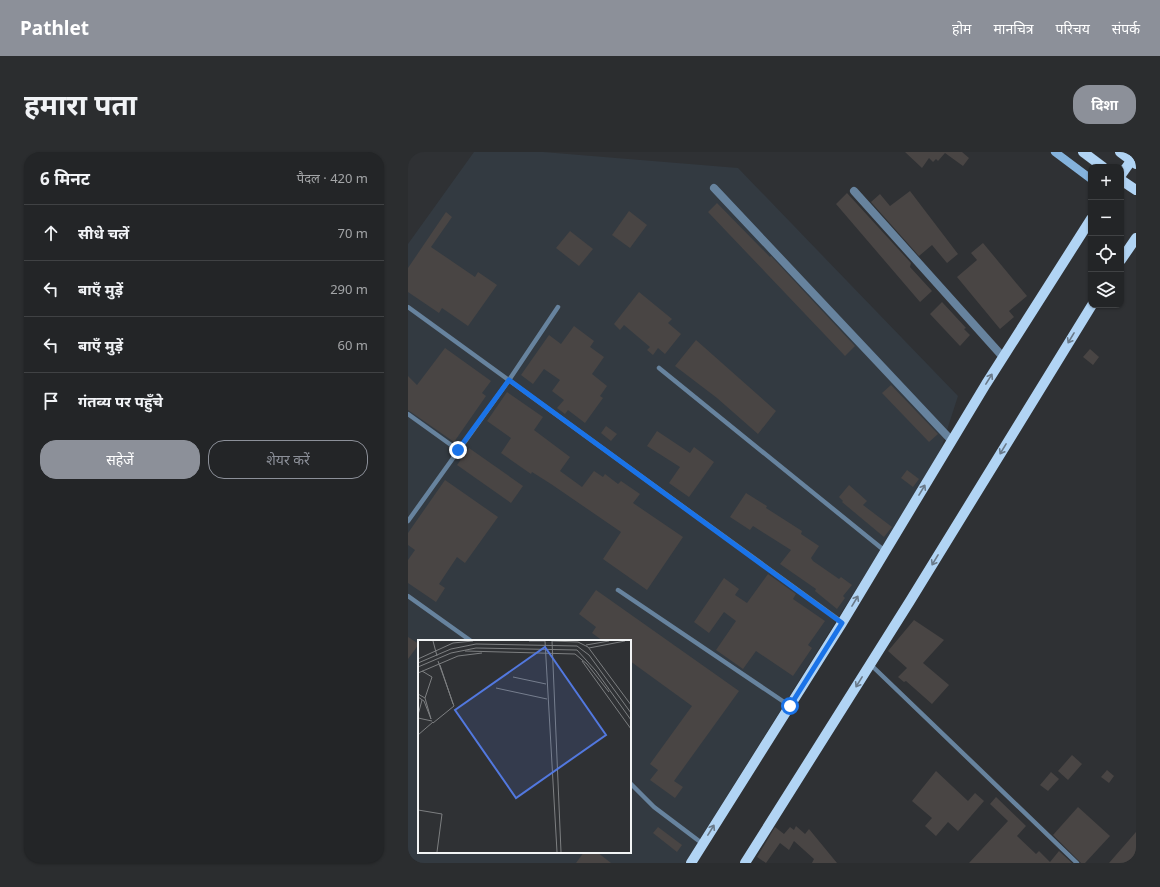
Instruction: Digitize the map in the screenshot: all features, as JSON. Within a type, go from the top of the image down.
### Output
[{"type":"main road","points":[[1083,152],[1100,164]]},
{"type":"main road","points":[[1120,152],[1134,160],[1124,172]]},
{"type":"main road","points":[[1124,182],[1136,190]]},
{"type":"main road","points":[[691,863],[842,623],[1003,357],[1088,224]]},
{"type":"main road","points":[[1124,256],[1136,238]]},
{"type":"main road","points":[[749,862],[1090,308]]},
{"type":"street","points":[[1055,152],[1088,177]]},
{"type":"street","points":[[714,188],[952,441]]},
{"type":"street","points":[[854,191],[1003,357]]},
{"type":"lane","points":[[408,307],[842,623]]},
{"type":"lane","points":[[408,521],[509,380],[558,307]]},
{"type":"lane","points":[[659,368],[886,551]]},
{"type":"lane","points":[[408,414],[458,450]]},
{"type":"lane","points":[[618,590],[790,706]]},
{"type":"lane","points":[[408,596],[470,640]]},
{"type":"lane","points":[[870,664],[1077,863]]},
{"type":"lane","points":[[631,785],[654,807],[703,844]]},
{"type":"shaded area","points":[[474,152],[543,152],[738,168],[958,396],[938,458],[685,863],[408,863],[408,244]]},
{"type":"building","points":[[905,152],[962,152],[969,158],[963,166],[945,153],[938,161],[936,159],[933,162],[929,158],[922,168]]},
{"type":"building","points":[[910,191],[958,254],[947,263],[932,245],[919,256],[871,202],[880,194],[890,206]]},
{"type":"building","points":[[847,193],[911,263],[910,267],[932,291],[920,302],[836,204]]},
{"type":"building","points":[[717,203],[770,257],[771,256],[855,346],[845,356],[708,212]]},
{"type":"building","points":[[629,211],[647,225],[630,248],[612,235]]},
{"type":"building","points":[[446,212],[452,217],[431,247],[475,277],[478,272],[497,285],[468,326],[442,308],[439,313],[408,292],[408,268]]},
{"type":"building","points":[[570,231],[593,249],[579,266],[556,248]]},
{"type":"building","points":[[983,243],[1027,296],[1009,311],[1014,317],[1000,329],[957,277],[977,260],[971,253]]},
{"type":"building","points":[[639,292],[672,319],[668,323],[681,334],[665,354],[658,348],[653,355],[647,350],[650,347],[624,325],[620,330],[614,324]]},
{"type":"building","points":[[942,302],[966,328],[964,329],[970,335],[960,346],[930,314]]},
{"type":"building","points":[[574,326],[594,341],[590,347],[604,357],[592,374],[607,386],[600,396],[603,398],[585,423],[568,410],[565,414],[557,408],[564,400],[552,391],[560,380],[544,369],[533,384],[521,375],[549,335],[561,344]]},
{"type":"building","points":[[696,340],[776,411],[758,434],[717,398],[675,366]]},
{"type":"building","points":[[445,348],[491,381],[482,393],[486,396],[454,442],[408,410],[408,376],[417,385]]},
{"type":"building","points":[[1090,349],[1099,357],[1093,365],[1083,357]]},
{"type":"building","points":[[891,385],[938,434],[929,442],[882,393]]},
{"type":"building","points":[[507,392],[543,417],[534,430],[570,457],[560,471],[582,487],[594,471],[603,477],[605,474],[618,484],[621,481],[640,494],[633,503],[683,537],[647,590],[603,559],[621,532],[551,484],[532,472],[531,474],[501,453],[511,438],[487,421]]},
{"type":"building","points":[[606,426],[617,434],[611,441],[601,433]]},
{"type":"building","points":[[657,431],[690,453],[694,447],[714,462],[689,497],[669,483],[680,467],[647,446]]},
{"type":"building","points":[[469,448],[523,486],[511,503],[457,465]]},
{"type":"building","points":[[907,470],[919,479],[913,487],[901,478]]},
{"type":"building","points":[[445,480],[498,517],[465,563],[457,557],[439,584],[445,588],[436,602],[408,583],[408,560],[415,550],[408,545],[408,533]]},
{"type":"building","points":[[849,485],[867,501],[863,505],[892,527],[884,537],[842,502],[843,501],[839,497]]},
{"type":"building","points":[[746,493],[802,531],[801,534],[819,546],[811,558],[813,561],[839,579],[841,577],[852,585],[843,596],[845,598],[837,609],[815,591],[816,589],[780,564],[791,550],[753,526],[750,530],[730,517]]},
{"type":"building","points":[[768,574],[796,594],[793,599],[825,621],[808,645],[812,648],[793,676],[756,651],[743,669],[716,650],[736,621],[724,612],[709,633],[694,622],[724,578],[739,589],[735,595],[747,603]]},
{"type":"building","points":[[596,590],[739,691],[674,781],[683,787],[675,798],[650,780],[658,770],[650,764],[692,706],[631,662],[631,640],[602,640],[592,633],[596,627],[579,614]]},
{"type":"building","points":[[914,620],[944,640],[923,663],[949,685],[932,704],[906,681],[904,682],[898,677],[907,668],[888,651]]},
{"type":"building","points":[[408,637],[418,643],[418,645],[408,659]]},
{"type":"building","points":[[1072,755],[1082,764],[1068,780],[1058,771]]},
{"type":"building","points":[[1107,770],[1114,776],[1109,783],[1101,777]]},
{"type":"building","points":[[936,771],[968,801],[975,793],[984,801],[958,831],[948,822],[936,836],[925,826],[932,818],[912,801]]},
{"type":"building","points":[[1051,772],[1059,779],[1048,791],[1040,785]]},
{"type":"building","points":[[996,797],[1026,826],[1017,836],[1036,854],[1039,851],[1050,862],[1059,851],[1072,863],[969,863],[1008,821],[990,804]]},
{"type":"building","points":[[1078,807],[1110,836],[1085,863],[1081,863],[1053,835]]},
{"type":"building","points":[[796,826],[805,834],[809,829],[837,863],[812,863],[814,859],[794,841],[789,850],[780,843],[766,863],[757,857],[775,827],[784,834],[790,827],[794,830]]},
{"type":"building","points":[[658,827],[682,845],[677,852],[653,833]]},
{"type":"building","points":[[1136,832],[1136,863],[1109,863]]},
{"type":"building","points":[[583,853],[598,853],[611,863],[576,863]]},
{"type":"route","points":[[458,450],[509,380],[842,623],[790,706]]}]
